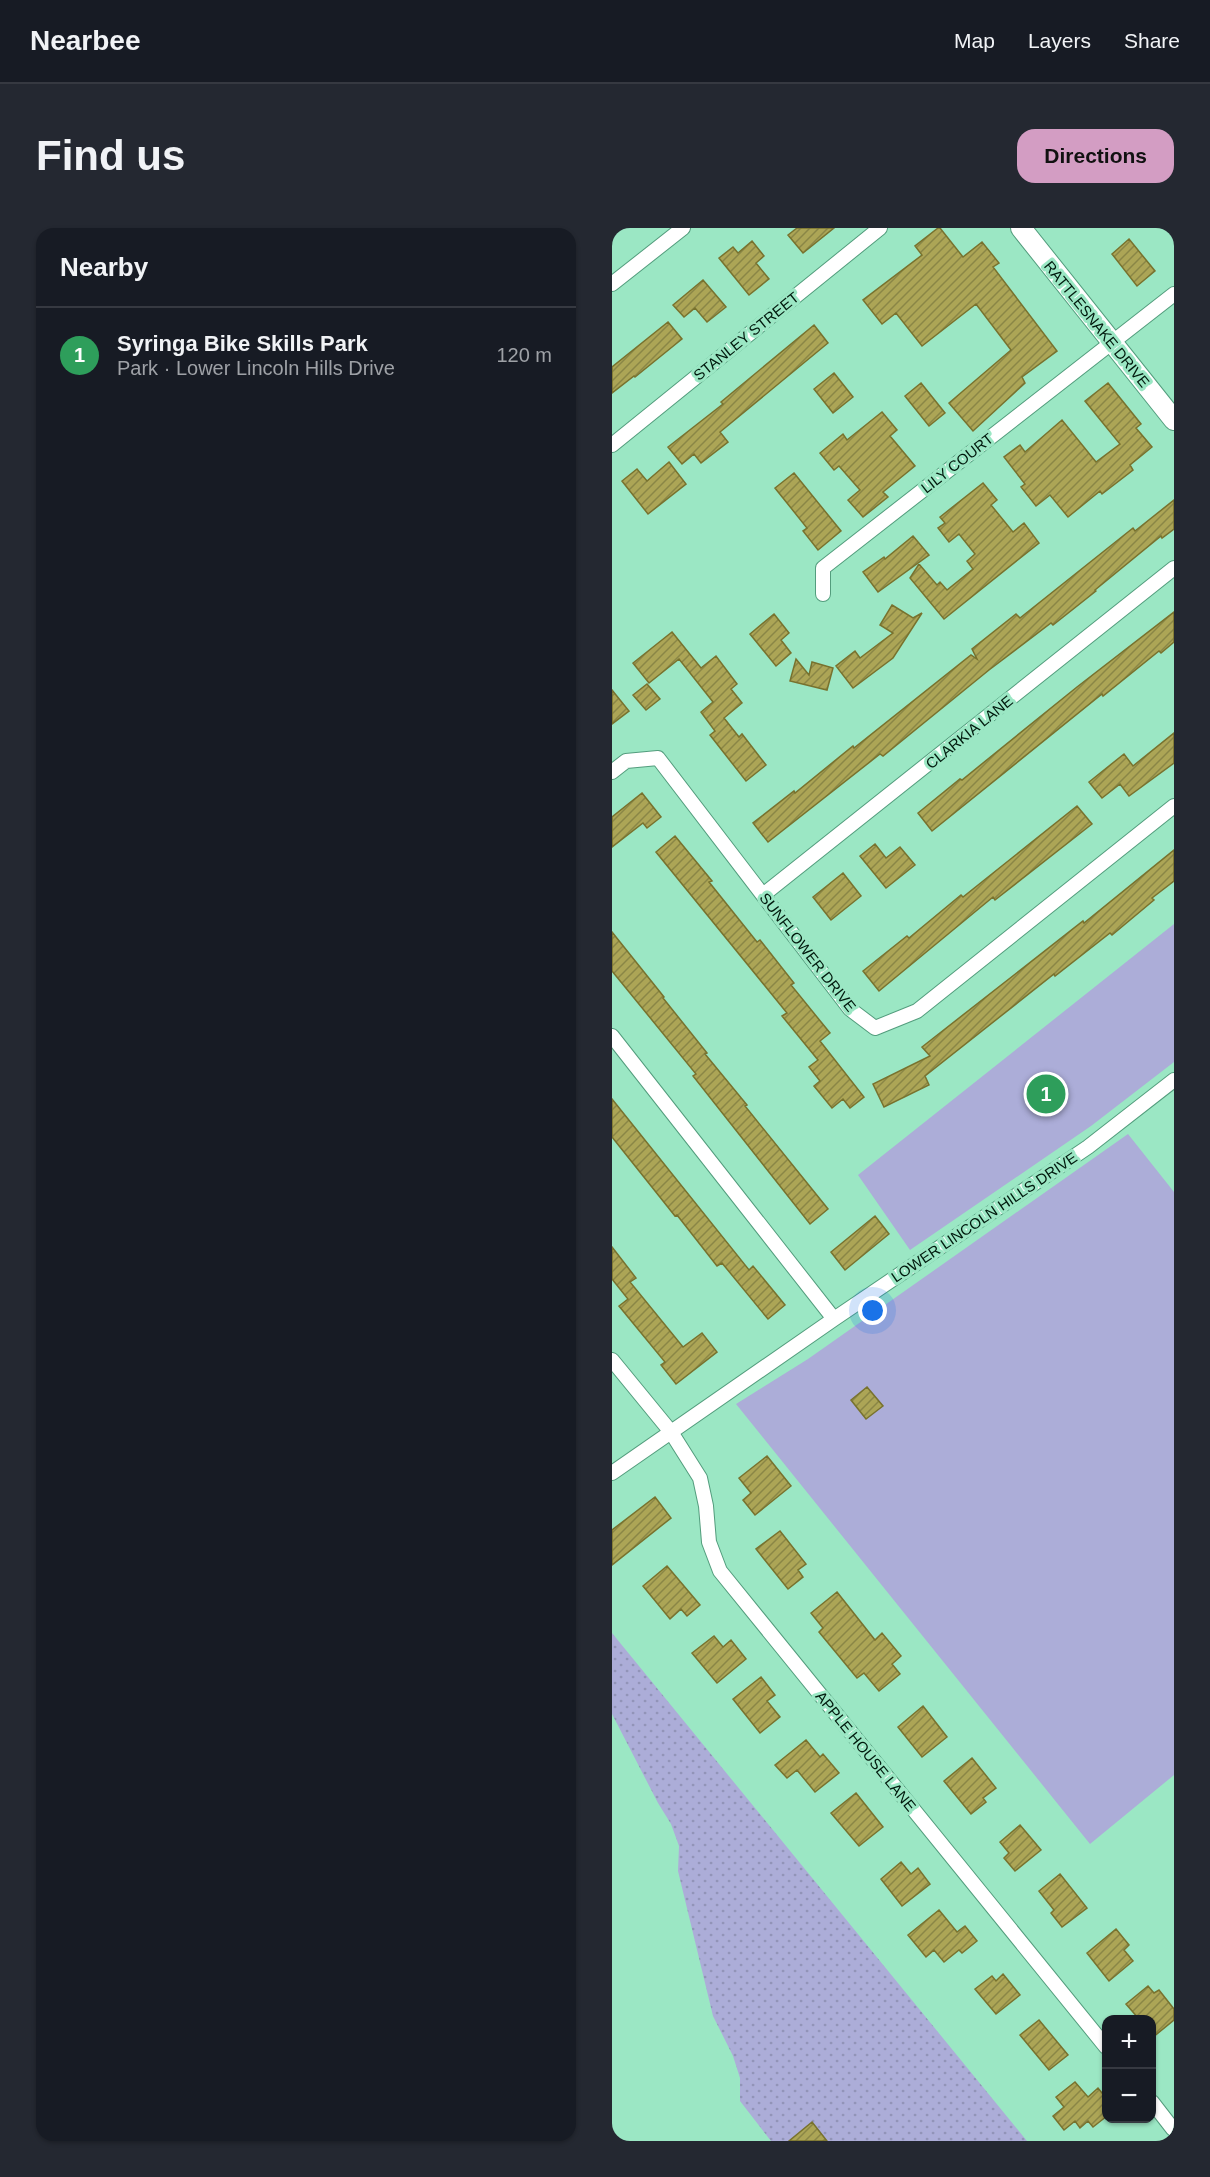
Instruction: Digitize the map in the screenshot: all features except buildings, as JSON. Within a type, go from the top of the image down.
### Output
[{"type":"street","points":[[612,284],[683,228]]},
{"type":"street","name":"STANLEY STREET","points":[[612,445],[880,228]]},
{"type":"street","name":"RATTLESNAKE DRIVE","points":[[1027,230],[1111,342],[1174,420]]},
{"type":"street","points":[[1111,342],[1174,294]]},
{"type":"street","name":"LILY COURT","points":[[823,594],[823,568],[1111,342]]},
{"type":"street","name":"CLARKIA LANE","points":[[763,895],[1174,568]]},
{"type":"street","name":"SUNFLOWER DRIVE","points":[[612,772],[626,761],[658,758],[850,1009],[875,1028],[917,1011],[1174,806]]},
{"type":"street","points":[[612,1036],[834,1319]]},
{"type":"street","name":"LOWER LINCOLN HILLS DRIVE","points":[[612,1473],[1088,1147],[1174,1080]]},
{"type":"street","name":"APPLE HOUSE LANE","points":[[612,1360],[671,1432],[700,1478],[706,1506],[709,1542],[720,1571],[1102,2041]]},
{"type":"street","points":[[1156,2107],[1173,2129]]},
{"type":"shaded area","points":[[1174,924],[1174,1062],[1091,1126],[910,1250],[858,1175]]},
{"type":"shaded area","points":[[1128,1134],[1174,1192],[1174,1775],[1090,1844],[736,1404],[808,1359]]},
{"type":"shaded area","points":[[612,1633],[1027,2141],[771,2141],[740,2101],[740,2078],[733,2056],[713,2016],[678,1871],[679,1846],[671,1824],[612,1714]]},
{"type":"place","name":"Syringa Bike Skills Park","points":[[1046,1094]]}]
